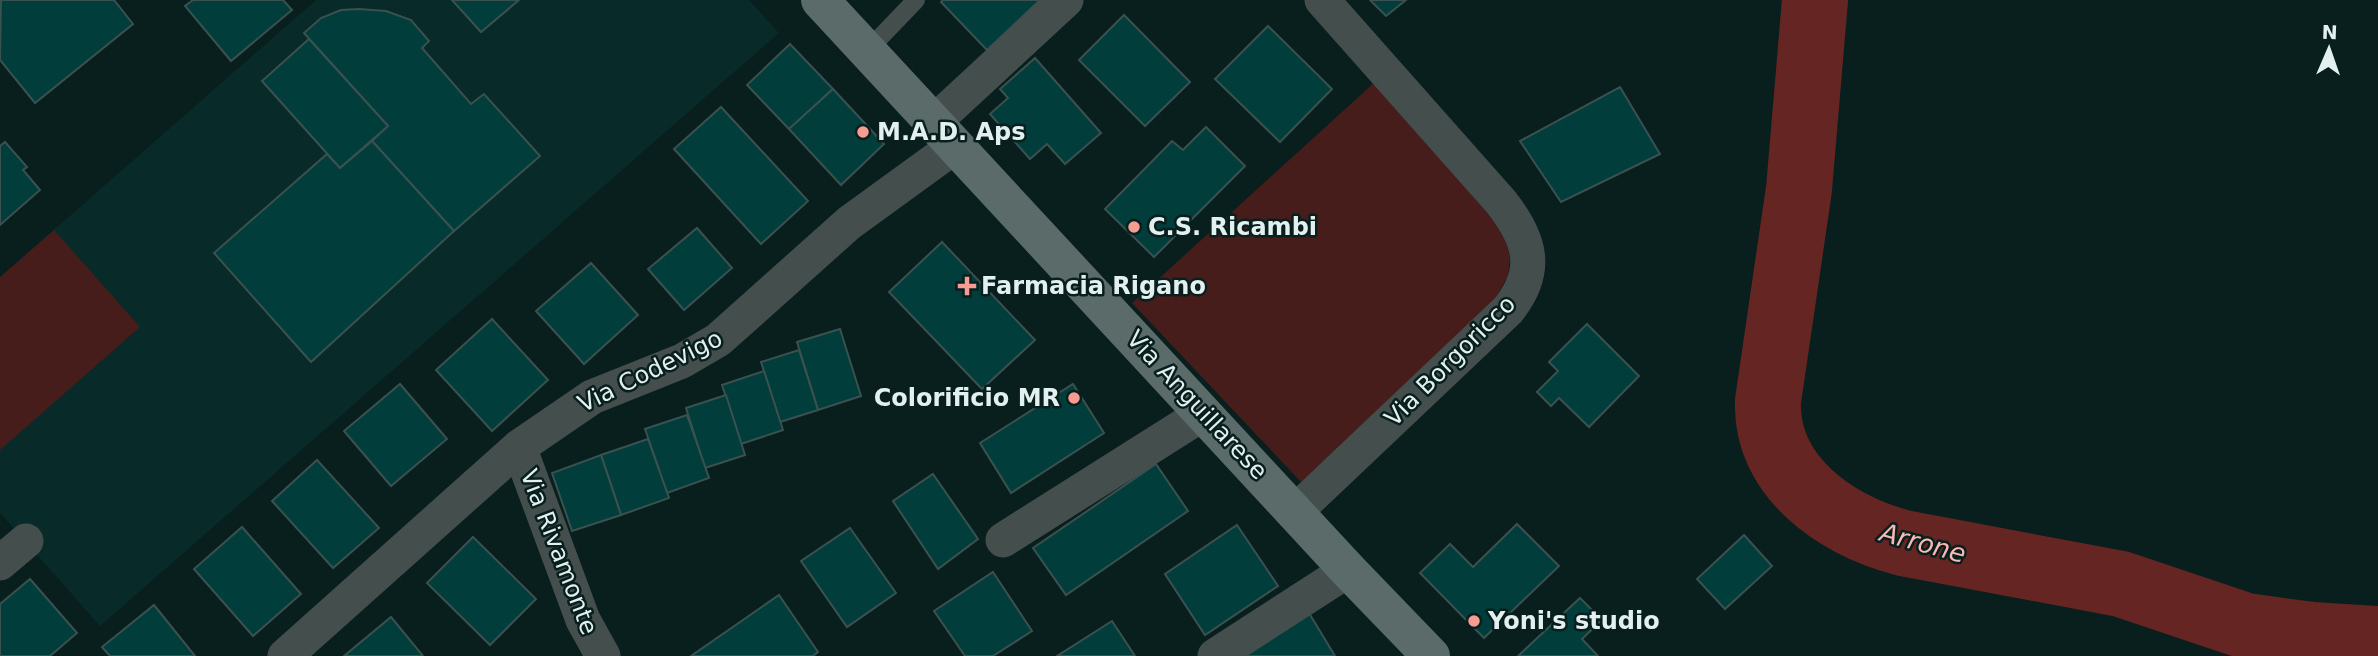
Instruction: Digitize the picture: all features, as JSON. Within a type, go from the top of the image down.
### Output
[{"type":"main road","name":"Via Anguillarese","points":[[820,0],[1431,656]]},
{"type":"street","name":"Via Codevigo","points":[[285,656],[519,447],[592,397],[682,360],[718,340],[944,134],[1066,0]]},
{"type":"street","name":"Via Borgoricco","points":[[1296,511],[1508,310],[1521,290],[1528,261],[1522,233],[1501,202],[1322,0]]},
{"type":"street","points":[[1003,540],[1204,413]]},
{"type":"street","name":"Via Rivamonte","points":[[519,447],[583,620],[603,656]]},
{"type":"street","points":[[0,563],[26,541]]},
{"type":"street","points":[[1215,656],[1349,570]]},
{"type":"lane","points":[[866,52],[916,0]]},
{"type":"shaded area","points":[[316,0],[749,0],[779,33],[100,626],[0,513],[0,277]]},
{"type":"shaded area","points":[[1376,81],[1499,227],[1508,247],[1508,276],[1487,314],[1301,482],[1132,303]]},
{"type":"shaded area","points":[[54,230],[140,327],[0,450],[0,277]]},
{"type":"building","points":[[1,0],[114,0],[133,24],[35,103],[0,60]]},
{"type":"building","points":[[193,0],[283,0],[292,10],[231,61],[185,6]]},
{"type":"building","points":[[452,0],[519,0],[481,32]]},
{"type":"building","points":[[1040,0],[987,50],[941,2]]},
{"type":"building","points":[[1370,0],[1406,0],[1386,16]]},
{"type":"building","points":[[341,10],[386,11],[411,20],[429,41],[422,48],[471,104],[484,94],[540,156],[454,231],[372,141],[388,126],[304,33],[321,18]]},
{"type":"building","points":[[1124,15],[1190,82],[1145,126],[1079,60]]},
{"type":"building","points":[[1268,26],[1332,89],[1280,142],[1215,79]]},
{"type":"building","points":[[309,39],[388,126],[340,168],[262,81]]},
{"type":"building","points":[[790,44],[833,89],[789,129],[747,85]]},
{"type":"building","points":[[1035,58],[1101,133],[1065,164],[1047,144],[1030,159],[990,114],[1008,98],[1000,89]]},
{"type":"building","points":[[1620,87],[1660,154],[1561,202],[1520,141]]},
{"type":"building","points":[[833,89],[884,144],[841,185],[789,129]]},
{"type":"building","points":[[721,107],[808,201],[761,244],[674,149]]},
{"type":"building","points":[[1206,127],[1245,166],[1154,257],[1105,209],[1172,141],[1183,150]]},
{"type":"building","points":[[372,141],[454,231],[311,362],[214,253],[327,154],[340,168]]},
{"type":"building","points":[[5,142],[27,167],[23,170],[40,190],[0,225],[0,146]]},
{"type":"building","points":[[697,228],[732,268],[684,310],[648,269]]},
{"type":"building","points":[[942,242],[1035,340],[982,389],[889,292]]},
{"type":"building","points":[[591,263],[638,315],[584,364],[536,311]]},
{"type":"building","points":[[492,319],[548,380],[492,431],[436,370]]},
{"type":"building","points":[[1587,324],[1639,376],[1589,427],[1559,398],[1551,406],[1537,392],[1558,371],[1549,362]]},
{"type":"building","points":[[840,329],[861,396],[818,410],[797,342]]},
{"type":"building","points":[[799,350],[818,410],[780,422],[761,362]]},
{"type":"building","points":[[764,371],[783,430],[741,444],[722,385]]},
{"type":"building","points":[[400,384],[447,439],[391,486],[344,431]]},
{"type":"building","points":[[1073,384],[1104,433],[1011,493],[980,443]]},
{"type":"building","points":[[726,395],[745,455],[705,468],[686,408]]},
{"type":"building","points":[[687,415],[709,478],[667,493],[645,429]]},
{"type":"building","points":[[648,439],[669,498],[621,515],[601,455]]},
{"type":"building","points":[[601,455],[621,515],[572,531],[552,473]]},
{"type":"building","points":[[317,460],[379,528],[333,568],[272,501]]},
{"type":"building","points":[[1156,464],[1188,511],[1066,595],[1033,548]]},
{"type":"building","points":[[933,474],[978,539],[938,569],[893,501]]},
{"type":"building","points":[[1517,524],[1559,566],[1484,638],[1420,573],[1450,544],[1473,567]]},
{"type":"building","points":[[1237,525],[1278,586],[1205,635],[1165,574]]},
{"type":"building","points":[[242,527],[301,594],[253,636],[194,569]]},
{"type":"building","points":[[850,528],[896,593],[847,627],[801,561]]},
{"type":"building","points":[[1744,535],[1772,566],[1725,609],[1697,579]]},
{"type":"building","points":[[473,537],[536,599],[490,645],[427,583]]},
{"type":"building","points":[[993,572],[1032,631],[993,656],[965,656],[934,611]]},
{"type":"building","points":[[30,579],[77,633],[50,656],[0,656],[0,604]]},
{"type":"building","points":[[779,595],[818,652],[813,656],[691,656]]},
{"type":"building","points":[[1580,598],[1602,620],[1582,639],[1598,656],[1518,656]]},
{"type":"building","points":[[154,605],[195,656],[110,656],[102,647]]},
{"type":"building","points":[[1309,613],[1335,656],[1237,656]]},
{"type":"building","points":[[391,617],[423,656],[344,656]]},
{"type":"building","points":[[1112,621],[1135,656],[1057,656]]},
{"type":"waterway","name":"Arrone","points":[[1815,0],[1799,189],[1768,401],[1770,428],[1778,453],[1792,475],[1809,494],[1830,510],[1853,524],[1903,543],[2121,584],[2246,626],[2312,635],[2378,639]]},
{"type":"place","name":"M.A.D. Aps","points":[[863,132]]},
{"type":"place","name":"C.S. Ricambi","points":[[1134,227]]},
{"type":"place","name":"Farmacia Rigano","points":[[967,286]]},
{"type":"place","name":"Colorificio MR","points":[[1074,398]]},
{"type":"place","name":"Yoni's studio","points":[[1474,621]]}]
